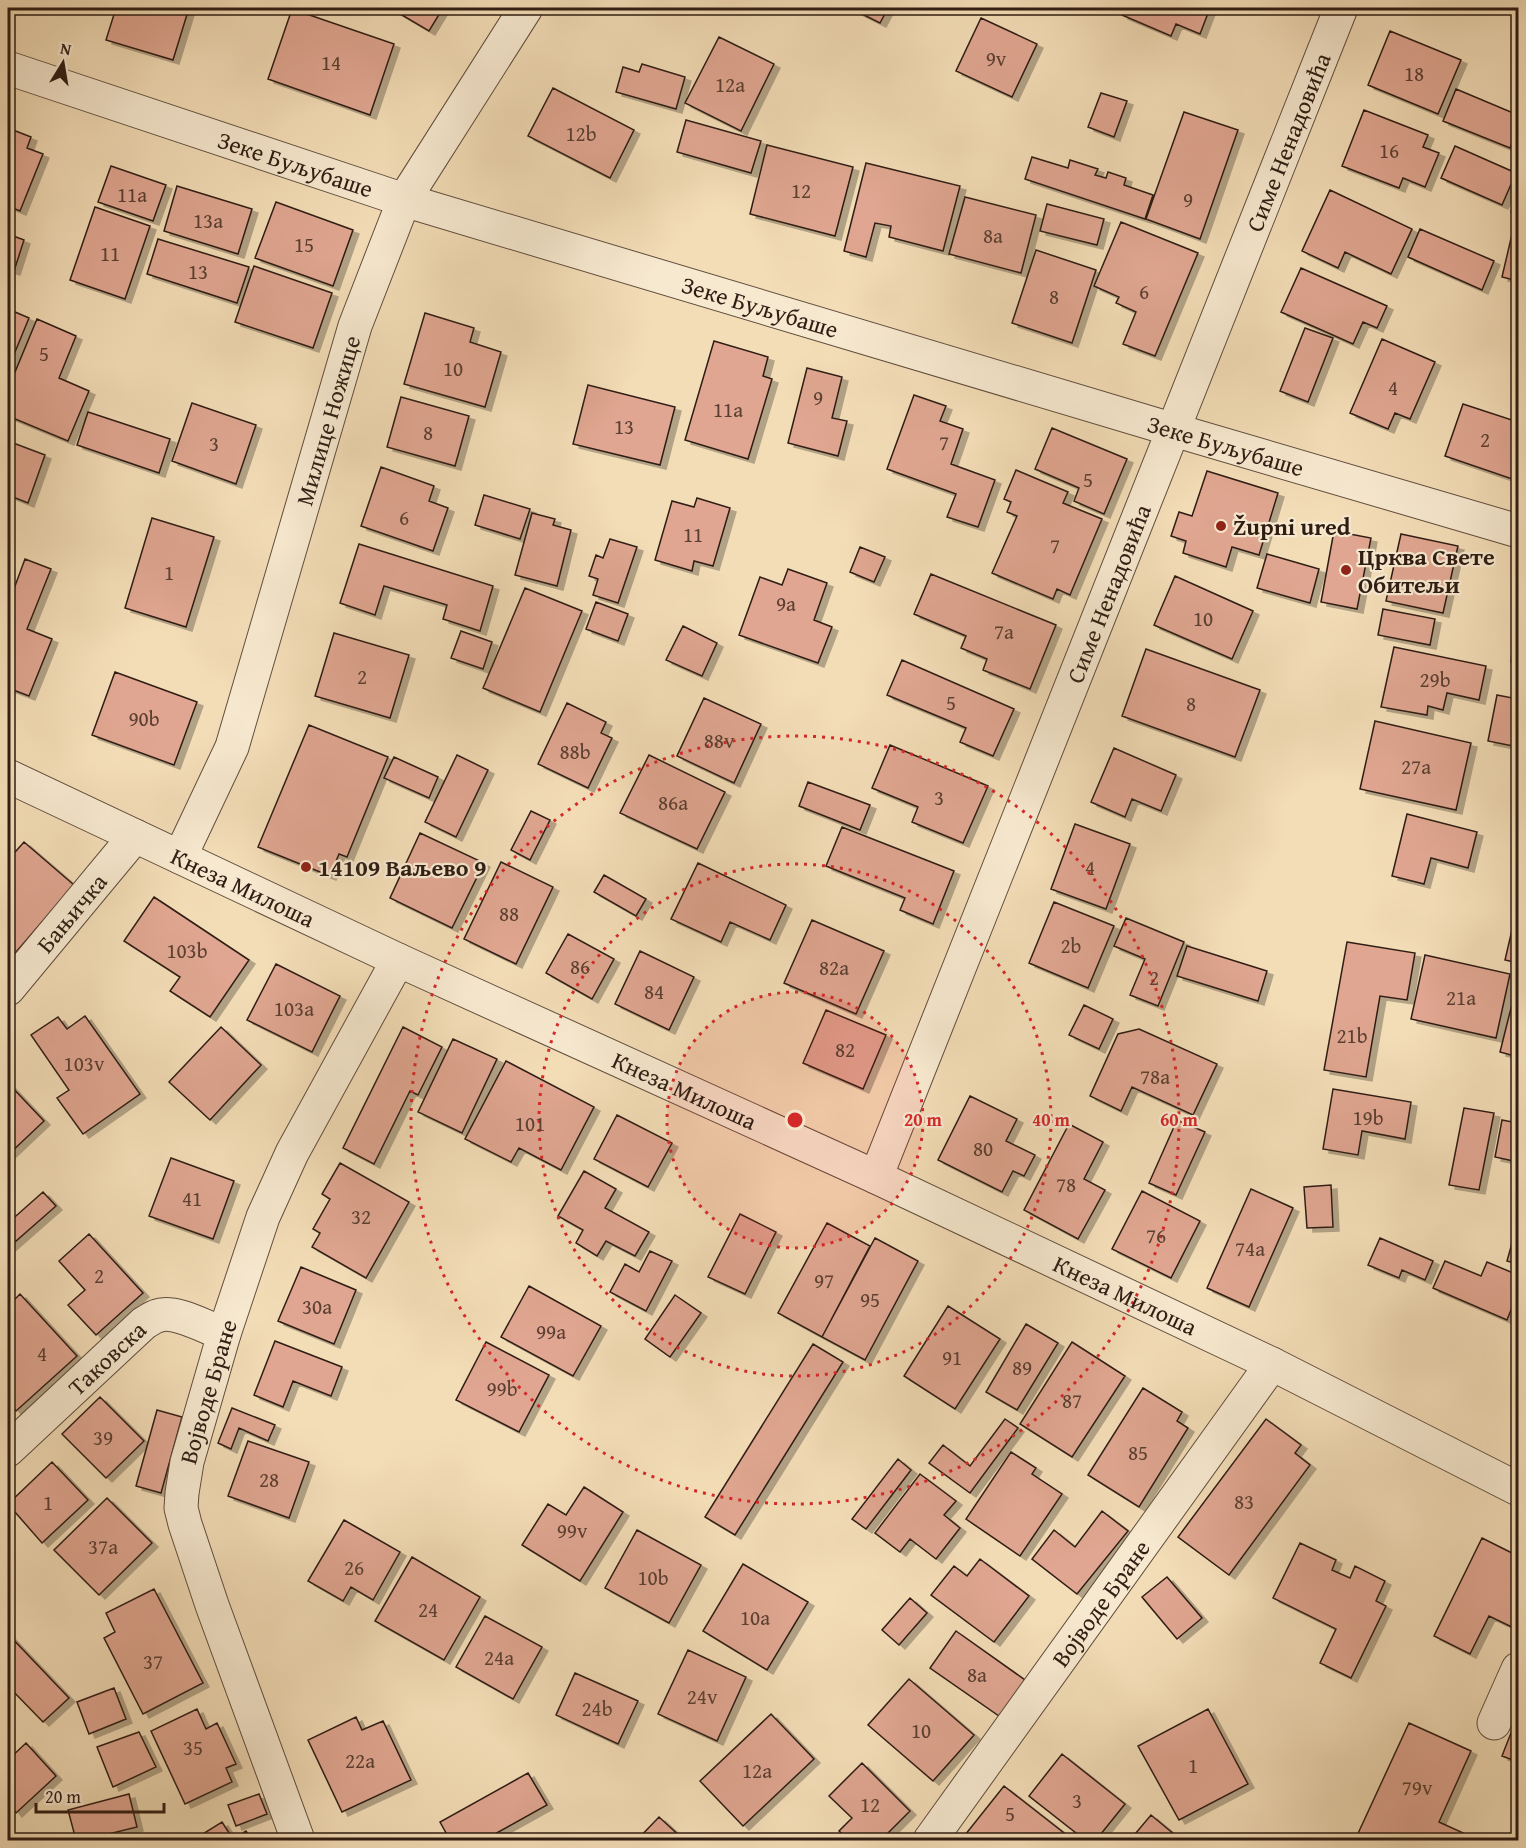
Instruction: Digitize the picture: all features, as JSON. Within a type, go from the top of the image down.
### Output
[{"type":"street","name":"Милице Ножице","points":[[180,857],[232,747],[355,326],[404,200],[526,8]]},
{"type":"street","name":"Симе Ненадовића","points":[[876,1177],[1341,8]]},
{"type":"street","name":"Зеке Буљубаше","points":[[8,68],[404,200],[1518,531]]},
{"type":"street","name":"Кнеза Милоша","points":[[8,776],[398,960],[876,1177],[1272,1364],[1518,1489]]},
{"type":"street","name":"Бањичка","points":[[8,989],[135,836]]},
{"type":"street","name":"Војводе Бране","points":[[298,1840],[212,1605],[182,1508],[187,1462],[224,1334],[263,1217],[292,1153],[398,960]]},
{"type":"street","name":"Таковска","points":[[8,1450],[144,1323],[158,1315],[178,1316],[224,1334]]},
{"type":"street","name":"Војводе Бране","points":[[930,1840],[1272,1364]]},
{"type":"street","points":[[1494,1723],[1518,1669]]},
{"type":"building","points":[[116,8],[189,8],[173,60],[106,40]]},
{"type":"building","points":[[390,8],[443,8],[429,31]]},
{"type":"building","points":[[850,8],[888,8],[880,23]]},
{"type":"building","points":[[1125,8],[1210,8],[1200,34],[1176,24],[1171,36],[1122,15]]},
{"type":"building","points":[[292,9],[394,44],[370,115],[268,79]]},
{"type":"building","points":[[981,18],[1037,44],[1012,97],[956,71]]},
{"type":"building","points":[[1390,31],[1461,60],[1438,114],[1368,85]]},
{"type":"building","points":[[719,37],[774,64],[741,131],[685,103]]},
{"type":"building","points":[[642,64],[685,77],[676,109],[616,92],[623,67],[639,72]]},
{"type":"building","points":[[553,88],[634,130],[610,178],[528,136]]},
{"type":"building","points":[[1456,89],[1518,115],[1518,128],[1510,148],[1443,121]]},
{"type":"building","points":[[1101,93],[1127,101],[1114,137],[1088,127]]},
{"type":"building","points":[[1364,110],[1428,135],[1423,147],[1439,153],[1425,187],[1403,178],[1399,188],[1342,166]]},
{"type":"building","points":[[1184,112],[1238,130],[1200,239],[1146,219]]},
{"type":"building","points":[[686,120],[761,141],[751,173],[677,152]]},
{"type":"building","points":[[8,128],[31,137],[27,148],[43,154],[20,211],[8,206]]},
{"type":"building","points":[[767,145],[853,167],[835,236],[750,214]]},
{"type":"building","points":[[1455,146],[1516,173],[1502,205],[1441,178]]},
{"type":"building","points":[[1032,157],[1068,168],[1070,160],[1098,169],[1095,175],[1106,178],[1108,172],[1126,178],[1124,185],[1153,195],[1145,219],[1025,179]]},
{"type":"building","points":[[866,163],[960,186],[943,251],[889,237],[891,226],[875,223],[866,257],[844,251]]},
{"type":"building","points":[[111,166],[166,185],[153,221],[98,202]]},
{"type":"building","points":[[1518,179],[1518,214],[1511,212]]},
{"type":"building","points":[[177,186],[252,209],[238,254],[164,231]]},
{"type":"building","points":[[1330,190],[1412,229],[1391,274],[1345,252],[1338,268],[1302,251]]},
{"type":"building","points":[[965,197],[1036,215],[1021,273],[949,254]]},
{"type":"building","points":[[276,202],[353,230],[333,286],[255,258]]},
{"type":"building","points":[[1047,204],[1104,219],[1097,245],[1040,231]]},
{"type":"building","points":[[95,207],[150,226],[125,299],[70,280]]},
{"type":"building","points":[[1516,217],[1518,217],[1518,281],[1502,277]]},
{"type":"building","points":[[1121,222],[1198,253],[1155,356],[1123,344],[1136,312],[1116,303],[1119,297],[1094,286]]},
{"type":"building","points":[[1420,229],[1494,261],[1482,290],[1408,257]]},
{"type":"building","points":[[8,234],[24,240],[14,271],[8,269]]},
{"type":"building","points":[[158,239],[249,267],[237,303],[147,274]]},
{"type":"building","points":[[1036,250],[1096,270],[1072,343],[1012,323]]},
{"type":"building","points":[[254,266],[332,293],[313,348],[235,322]]},
{"type":"building","points":[[1301,268],[1387,306],[1377,328],[1363,322],[1353,344],[1281,312]]},
{"type":"building","points":[[8,309],[29,318],[8,369]]},
{"type":"building","points":[[425,313],[474,328],[470,342],[501,352],[485,407],[404,384]]},
{"type":"building","points":[[37,319],[76,336],[59,378],[89,391],[68,441],[8,416],[8,389]]},
{"type":"building","points":[[1305,328],[1333,338],[1308,402],[1280,391]]},
{"type":"building","points":[[1382,339],[1435,362],[1410,419],[1395,413],[1388,429],[1350,413]]},
{"type":"building","points":[[714,341],[768,357],[763,376],[772,379],[748,459],[685,440]]},
{"type":"building","points":[[807,368],[842,377],[832,418],[847,421],[838,456],[788,443]]},
{"type":"building","points":[[588,385],[675,407],[660,465],[573,444]]},
{"type":"building","points":[[914,395],[946,406],[940,421],[963,429],[951,464],[995,480],[978,527],[947,517],[956,494],[887,469]]},
{"type":"building","points":[[401,397],[469,416],[455,466],[387,447]]},
{"type":"building","points":[[192,403],[256,425],[236,484],[172,461]]},
{"type":"building","points":[[1463,404],[1518,422],[1518,481],[1445,456]]},
{"type":"building","points":[[88,412],[170,439],[159,473],[77,445]]},
{"type":"building","points":[[1052,428],[1127,459],[1104,514],[1074,501],[1079,488],[1035,469]]},
{"type":"building","points":[[8,441],[45,455],[28,503],[8,495]]},
{"type":"building","points":[[381,467],[434,486],[429,501],[448,508],[433,551],[361,526]]},
{"type":"building","points":[[1016,470],[1068,492],[1063,503],[1102,519],[1070,595],[1057,589],[1053,599],[992,573],[1017,516],[1007,512],[1011,502],[1004,499]]},
{"type":"building","name":"Župni ured","points":[[1207,471],[1278,493],[1259,555],[1232,547],[1226,567],[1183,553],[1186,541],[1171,536],[1179,512],[1192,516]]},
{"type":"building","points":[[484,495],[530,509],[520,539],[475,525]]},
{"type":"building","points":[[697,498],[730,508],[713,566],[694,561],[692,571],[655,560],[672,501],[694,507]]},
{"type":"building","points":[[532,513],[555,519],[553,525],[571,530],[557,586],[515,575]]},
{"type":"building","points":[[152,518],[214,537],[186,627],[125,608]]},
{"type":"building","name":"Црква Свете Обитељи","points":[[1334,531],[1371,538],[1357,609],[1321,602]]},
{"type":"building","points":[[1401,534],[1458,546],[1443,613],[1386,601]]},
{"type":"building","points":[[610,539],[637,547],[618,603],[593,595],[598,579],[589,576],[596,555],[603,558]]},
{"type":"building","points":[[359,544],[493,586],[480,631],[443,619],[447,605],[384,586],[375,615],[340,603]]},
{"type":"building","points":[[860,547],[885,557],[874,582],[850,572]]},
{"type":"building","points":[[1267,554],[1319,569],[1310,603],[1257,588]]},
{"type":"building","points":[[25,559],[51,569],[27,629],[52,639],[29,696],[8,688],[8,605]]},
{"type":"building","points":[[788,569],[827,583],[814,620],[832,627],[818,663],[739,635],[760,577],[782,585]]},
{"type":"building","points":[[931,574],[1056,625],[1030,689],[983,670],[987,659],[961,648],[966,636],[914,614]]},
{"type":"building","points":[[1175,576],[1253,611],[1232,659],[1154,625]]},
{"type":"building","points":[[525,588],[582,611],[540,712],[483,688]]},
{"type":"building","points":[[596,602],[628,614],[618,641],[586,629]]},
{"type":"building","points":[[1383,609],[1435,619],[1430,645],[1378,635]]},
{"type":"building","points":[[683,626],[717,643],[702,676],[666,660]]},
{"type":"building","points":[[1515,628],[1518,629],[1518,663],[1511,662]]},
{"type":"building","points":[[461,631],[492,642],[483,669],[451,658]]},
{"type":"building","points":[[334,633],[409,655],[390,718],[315,696]]},
{"type":"building","points":[[1394,647],[1486,666],[1479,700],[1447,693],[1443,710],[1428,706],[1427,715],[1381,707]]},
{"type":"building","points":[[1146,649],[1260,690],[1235,757],[1122,716]]},
{"type":"building","points":[[902,660],[1014,709],[993,756],[960,742],[966,728],[887,695]]},
{"type":"building","points":[[115,672],[197,702],[174,765],[92,735]]},
{"type":"building","points":[[1497,695],[1518,699],[1518,747],[1488,741]]},
{"type":"building","points":[[704,698],[761,724],[734,783],[677,756]]},
{"type":"building","points":[[567,703],[606,722],[601,733],[612,738],[588,788],[538,764]]},
{"type":"building","points":[[1375,721],[1471,743],[1456,810],[1360,789]]},
{"type":"building","points":[[309,725],[388,757],[347,857],[339,854],[330,876],[258,847]]},
{"type":"building","points":[[890,745],[988,786],[963,843],[912,822],[918,807],[872,788]]},
{"type":"building","points":[[1114,748],[1176,775],[1161,811],[1132,799],[1125,817],[1091,802]]},
{"type":"building","points":[[457,755],[488,770],[456,837],[425,822]]},
{"type":"building","points":[[649,755],[725,792],[697,849],[620,813]]},
{"type":"building","points":[[394,757],[438,777],[429,798],[384,778]]},
{"type":"building","points":[[808,782],[870,805],[860,830],[799,806]]},
{"type":"building","points":[[531,811],[550,820],[530,860],[511,850]]},
{"type":"building","points":[[1407,814],[1477,832],[1468,868],[1431,858],[1424,884],[1392,876]]},
{"type":"building","points":[[1075,824],[1130,844],[1106,909],[1051,889]]},
{"type":"building","points":[[842,827],[954,871],[933,924],[900,910],[905,898],[826,866]]},
{"type":"building","points":[[420,833],[484,863],[452,928],[390,898]]},
{"type":"building","points":[[24,842],[74,885],[10,959],[8,957],[8,860]]},
{"type":"building","points":[[501,862],[553,887],[516,964],[464,939]]},
{"type":"building","points":[[698,863],[786,905],[770,940],[730,922],[721,942],[671,919]]},
{"type":"building","points":[[604,875],[646,899],[636,916],[594,892]]},
{"type":"building","points":[[154,897],[249,960],[210,1017],[170,991],[180,977],[124,941]]},
{"type":"building","points":[[1054,902],[1114,926],[1088,988],[1029,963]]},
{"type":"building","points":[[1515,917],[1518,918],[1518,963],[1505,960]]},
{"type":"building","points":[[1126,918],[1184,942],[1158,1006],[1130,995],[1145,959],[1114,946]]},
{"type":"building","points":[[812,920],[884,951],[856,1014],[784,983]]},
{"type":"building","points":[[568,934],[614,959],[592,999],[546,973]]},
{"type":"building","points":[[1347,942],[1415,953],[1407,1000],[1380,996],[1366,1077],[1324,1070]]},
{"type":"building","points":[[1187,946],[1267,971],[1258,1001],[1177,976]]},
{"type":"building","points":[[640,951],[694,977],[669,1030],[615,1004]]},
{"type":"building","points":[[1425,955],[1510,974],[1496,1038],[1411,1019]]},
{"type":"building","points":[[276,964],[340,996],[312,1052],[247,1020]]},
{"type":"building","points":[[1518,980],[1518,1057],[1500,1052]]},
{"type":"building","points":[[1084,1005],[1113,1019],[1099,1049],[1069,1035]]},
{"type":"building","points":[[826,1010],[886,1035],[863,1089],[803,1063]]},
{"type":"building","points":[[85,1016],[140,1094],[83,1134],[57,1098],[69,1090],[31,1035],[58,1017],[67,1029]]},
{"type":"building","points":[[221,1027],[261,1065],[210,1120],[169,1082]]},
{"type":"building","points":[[403,1027],[442,1047],[418,1095],[410,1091],[374,1164],[343,1148]]},
{"type":"building","points":[[1139,1029],[1217,1064],[1193,1115],[1132,1087],[1121,1111],[1090,1096],[1118,1034]]},
{"type":"building","points":[[453,1039],[497,1059],[462,1133],[418,1112]]},
{"type":"building","points":[[506,1061],[594,1107],[561,1170],[519,1148],[511,1162],[465,1139]]},
{"type":"building","points":[[8,1083],[44,1121],[8,1155]]},
{"type":"building","points":[[1333,1089],[1411,1102],[1405,1139],[1362,1131],[1358,1155],[1323,1149]]},
{"type":"building","points":[[970,1096],[1017,1119],[1006,1141],[1035,1155],[1024,1176],[1013,1171],[1002,1192],[938,1160]]},
{"type":"building","points":[[1464,1108],[1494,1113],[1479,1190],[1449,1185]]},
{"type":"building","points":[[617,1115],[672,1143],[648,1187],[594,1159]]},
{"type":"building","points":[[1177,1120],[1205,1132],[1176,1195],[1149,1183]]},
{"type":"building","points":[[1502,1120],[1518,1123],[1518,1162],[1495,1157]]},
{"type":"building","points":[[1069,1124],[1103,1142],[1084,1179],[1105,1190],[1078,1239],[1024,1210]]},
{"type":"building","points":[[171,1158],[234,1181],[213,1239],[149,1216]]},
{"type":"building","points":[[340,1163],[409,1202],[366,1278],[312,1247],[320,1233],[313,1229],[330,1199],[322,1194]]},
{"type":"building","points":[[584,1171],[616,1189],[605,1208],[649,1232],[635,1256],[606,1241],[597,1256],[576,1243],[583,1230],[558,1216]]},
{"type":"building","points":[[1331,1185],[1333,1227],[1307,1228],[1304,1187]]},
{"type":"building","points":[[1251,1189],[1293,1208],[1249,1307],[1207,1288]]},
{"type":"building","points":[[1142,1191],[1200,1221],[1171,1278],[1112,1249]]},
{"type":"building","points":[[43,1192],[56,1206],[8,1248],[8,1223]]},
{"type":"building","points":[[740,1214],[776,1232],[745,1294],[708,1277]]},
{"type":"building","points":[[1518,1222],[1518,1264],[1507,1261]]},
{"type":"building","points":[[827,1223],[870,1246],[822,1337],[778,1313]]},
{"type":"building","points":[[89,1234],[143,1293],[96,1335],[68,1305],[85,1290],[59,1261]]},
{"type":"building","points":[[875,1238],[918,1261],[865,1360],[822,1337]]},
{"type":"building","points":[[1380,1238],[1433,1261],[1425,1280],[1402,1270],[1399,1278],[1368,1265]]},
{"type":"building","points":[[650,1251],[672,1261],[646,1311],[610,1292],[625,1264],[639,1272]]},
{"type":"building","points":[[1445,1261],[1481,1276],[1487,1262],[1518,1275],[1518,1292],[1507,1320],[1433,1288]]},
{"type":"building","points":[[301,1267],[356,1290],[334,1344],[278,1321]]},
{"type":"building","points":[[529,1286],[601,1326],[573,1376],[501,1337]]},
{"type":"building","points":[[20,1294],[77,1356],[16,1411],[8,1402],[8,1355],[13,1350],[8,1344],[8,1306]]},
{"type":"building","points":[[675,1295],[701,1313],[670,1357],[645,1339]]},
{"type":"building","points":[[948,1306],[1000,1339],[955,1409],[904,1376]]},
{"type":"building","points":[[1026,1324],[1058,1343],[1017,1410],[986,1392]]},
{"type":"building","points":[[275,1341],[342,1367],[331,1396],[293,1381],[283,1407],[254,1395]]},
{"type":"building","points":[[486,1342],[549,1375],[519,1432],[456,1400]]},
{"type":"building","points":[[1072,1342],[1125,1376],[1072,1457],[1020,1424]]},
{"type":"building","points":[[813,1344],[843,1362],[735,1535],[705,1517]]},
{"type":"building","points":[[1143,1388],[1182,1412],[1177,1421],[1188,1428],[1139,1507],[1088,1475]]},
{"type":"building","points":[[100,1397],[144,1441],[106,1478],[62,1434]]},
{"type":"building","points":[[232,1408],[275,1425],[268,1441],[239,1428],[231,1449],[218,1443]]},
{"type":"building","points":[[157,1410],[182,1417],[161,1493],[136,1486]]},
{"type":"building","points":[[1005,1419],[1018,1428],[970,1493],[929,1463],[943,1445],[970,1466]]},
{"type":"building","points":[[1266,1419],[1301,1445],[1295,1453],[1310,1465],[1229,1575],[1178,1537]]},
{"type":"building","points":[[248,1441],[309,1462],[289,1518],[228,1496]]},
{"type":"building","points":[[1011,1452],[1036,1468],[1032,1474],[1062,1494],[1020,1556],[966,1519]]},
{"type":"building","points":[[898,1459],[911,1470],[866,1529],[852,1519]]},
{"type":"building","points":[[52,1462],[88,1500],[42,1543],[8,1504]]},
{"type":"building","points":[[920,1474],[956,1501],[944,1515],[960,1528],[936,1559],[910,1539],[900,1552],[875,1533]]},
{"type":"building","points":[[584,1487],[623,1512],[580,1581],[522,1545],[548,1504],[566,1515]]},
{"type":"building","points":[[107,1498],[152,1543],[99,1595],[54,1550]]},
{"type":"building","points":[[1102,1511],[1128,1531],[1077,1594],[1032,1559],[1054,1530],[1075,1547]]},
{"type":"building","points":[[344,1520],[400,1552],[373,1600],[351,1587],[343,1601],[308,1581]]},
{"type":"building","points":[[637,1530],[701,1565],[669,1623],[605,1588]]},
{"type":"building","points":[[1482,1538],[1518,1556],[1518,1630],[1489,1616],[1470,1654],[1434,1636]]},
{"type":"building","points":[[1300,1543],[1336,1560],[1332,1570],[1350,1578],[1355,1566],[1385,1581],[1376,1601],[1386,1606],[1351,1678],[1320,1663],[1336,1629],[1273,1598]]},
{"type":"building","points":[[412,1557],[480,1597],[444,1660],[375,1621]]},
{"type":"building","points":[[980,1559],[1029,1596],[994,1642],[931,1595],[954,1566],[967,1576]]},
{"type":"building","points":[[743,1564],[808,1602],[767,1670],[703,1631]]},
{"type":"building","points":[[1167,1577],[1202,1618],[1177,1639],[1142,1597]]},
{"type":"building","points":[[154,1589],[203,1683],[143,1714],[104,1638],[115,1632],[106,1613]]},
{"type":"building","points":[[910,1598],[927,1613],[899,1645],[882,1630]]},
{"type":"building","points":[[485,1616],[542,1647],[513,1699],[456,1667]]},
{"type":"building","points":[[956,1631],[1025,1680],[999,1716],[930,1668]]},
{"type":"building","points":[[8,1634],[69,1698],[43,1722],[8,1686]]},
{"type":"building","points":[[688,1650],[746,1677],[717,1741],[658,1714]]},
{"type":"building","points":[[575,1673],[638,1701],[618,1744],[556,1715]]},
{"type":"building","points":[[909,1679],[974,1735],[933,1781],[868,1725]]},
{"type":"building","points":[[114,1688],[126,1719],[89,1734],[77,1702]]},
{"type":"building","points":[[197,1709],[206,1729],[217,1723],[236,1764],[226,1768],[232,1782],[185,1804],[151,1731]]},
{"type":"building","points":[[1208,1709],[1248,1784],[1179,1820],[1138,1746]]},
{"type":"building","points":[[771,1714],[814,1759],[743,1826],[700,1781]]},
{"type":"building","points":[[1518,1715],[1518,1762],[1502,1756]]},
{"type":"building","points":[[356,1717],[362,1730],[383,1721],[411,1780],[342,1812],[308,1740]]},
{"type":"building","points":[[1409,1723],[1471,1751],[1439,1822],[1470,1836],[1468,1840],[1355,1840]]},
{"type":"building","points":[[139,1732],[156,1767],[113,1787],[97,1747]]},
{"type":"building","points":[[26,1743],[56,1776],[16,1813],[8,1803],[8,1760]]},
{"type":"building","points":[[1062,1754],[1125,1804],[1096,1840],[1085,1840],[1029,1796]]},
{"type":"building","points":[[862,1763],[910,1811],[881,1840],[849,1840],[839,1831],[852,1818],[829,1796]]},
{"type":"building","points":[[528,1773],[547,1805],[484,1840],[450,1840],[440,1822]]},
{"type":"building","points":[[1004,1786],[1073,1840],[961,1840]]},
{"type":"building","points":[[129,1794],[137,1827],[76,1840],[68,1810]]},
{"type":"building","points":[[259,1794],[267,1814],[236,1826],[228,1805]]},
{"type":"building","points":[[1151,1815],[1181,1840],[1130,1840]]},
{"type":"building","points":[[659,1817],[684,1840],[637,1840]]},
{"type":"building","points":[[222,1822],[233,1839],[246,1831],[252,1840],[193,1840]]},
{"type":"place","name":"Župni ured","points":[[1221,526]]},
{"type":"place","name":"Црква Свете Обитељи","points":[[1346,570]]},
{"type":"place","name":"14109 Ваљево 9","points":[[306,867]]}]
